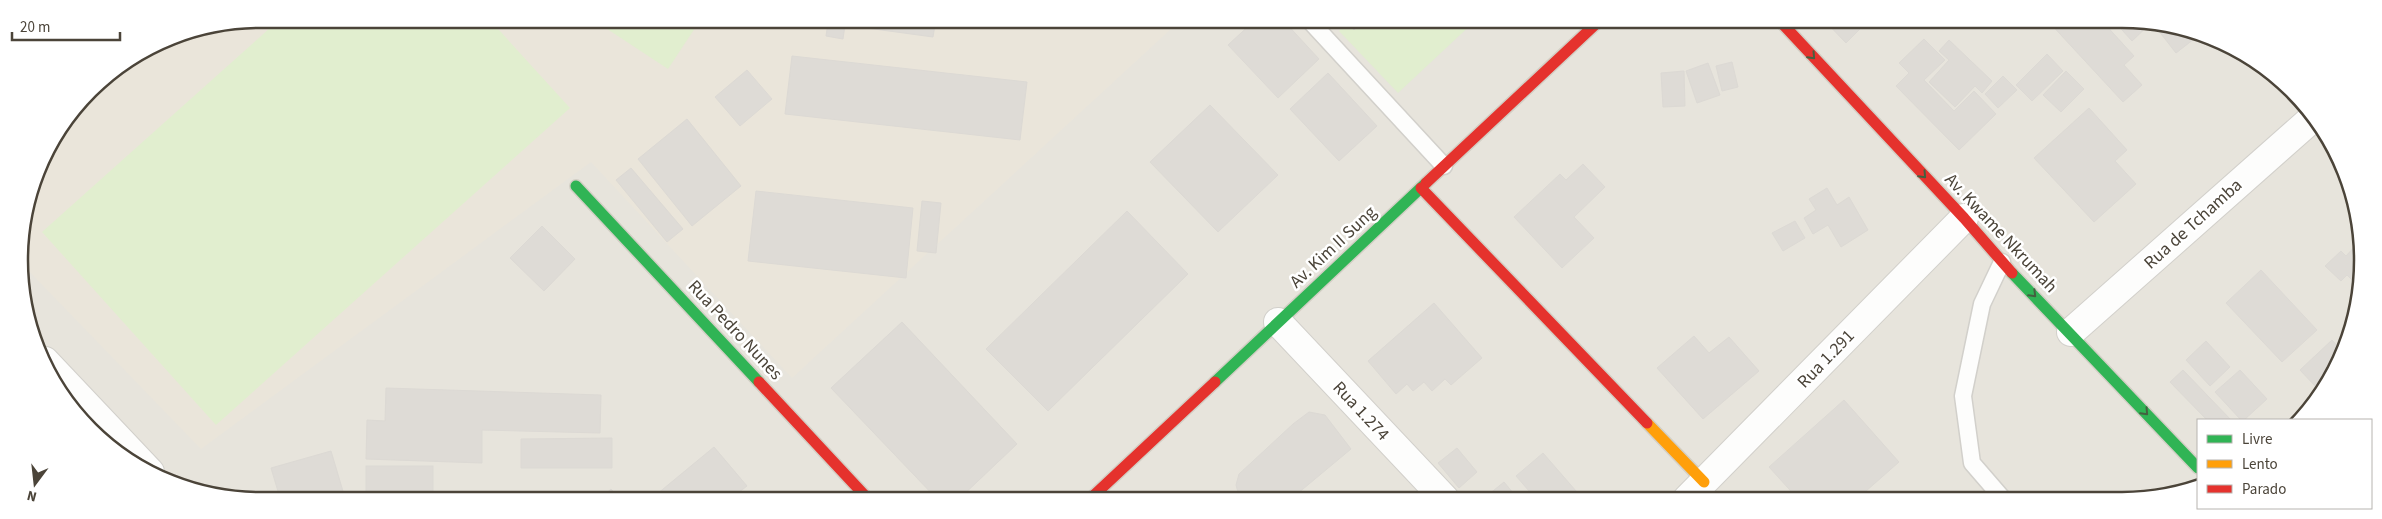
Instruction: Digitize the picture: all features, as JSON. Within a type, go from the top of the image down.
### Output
[{"type":"street","name":"Av. Kim II Sung","points":[[1097,492],[1591,28]]},
{"type":"street","name":"Av. Kwame Nkrumah","points":[[1786,28],[1964,218],[2002,262],[2071,332],[2197,467]]},
{"type":"street","name":"Rua de Tchamba","points":[[2071,332],[2309,121]]},
{"type":"street","name":"Rua Pedro Nunes","points":[[576,186],[861,492]]},
{"type":"street","points":[[1420,188],[1696,491]]},
{"type":"street","name":"Rua 1.291","points":[[1696,491],[1964,218]]},
{"type":"street","name":"Rua 1.274","points":[[1278,322],[1438,492]]},
{"type":"street","points":[[59,375],[131,452]]},
{"type":"lane","points":[[1316,28],[1444,166]]},
{"type":"lane","points":[[1997,492],[1972,463],[1963,396],[1982,304],[2002,262]]},
{"type":"shaded area","points":[[244,28],[1171,29],[792,378],[591,162],[201,449],[28,270],[29,229],[35,199],[51,157],[59,143],[75,118],[95,95],[118,75],[157,51],[199,35]]},
{"type":"shaded area","points":[[229,29],[2153,29],[2183,35],[2225,51],[2264,75],[2287,95],[2307,118],[2331,157],[2347,199],[2354,244],[2353,290],[2347,320],[2331,362],[2307,401],[2291,419],[2197,419],[2197,479],[2153,490],[2122,492],[260,492],[229,490],[199,484],[157,468],[143,460],[118,444],[95,424],[75,401],[51,362],[35,320],[29,290],[28,244],[35,199],[51,157],[75,118],[95,95],[118,75],[157,51],[199,35]]},
{"type":"green space","points":[[270,28],[497,28],[570,108],[216,425],[42,232]]},
{"type":"green space","points":[[606,28],[695,28],[668,69]]},
{"type":"green space","points":[[1342,28],[1352,28],[1354,30],[1356,28],[1467,28],[1398,93],[1339,31]]},
{"type":"building","points":[[827,28],[845,28],[843,39],[826,36]]},
{"type":"building","points":[[867,28],[934,28],[933,37]]},
{"type":"building","points":[[1246,28],[1290,28],[1319,59],[1278,98],[1228,45]]},
{"type":"building","points":[[1832,28],[1861,28],[1846,43]]},
{"type":"building","points":[[2054,28],[2108,28],[2134,56],[2124,65],[2142,85],[2123,102]]},
{"type":"building","points":[[2120,28],[2145,28],[2132,41]]},
{"type":"building","points":[[2158,30],[2194,39],[2176,53]]},
{"type":"building","points":[[1924,39],[1945,60],[1924,80],[1954,111],[1974,91],[1996,114],[1959,150],[1896,86],[1909,73],[1899,63]]},
{"type":"building","points":[[1949,40],[1992,81],[1982,93],[1975,86],[1955,107],[1929,82],[1949,60],[1939,51]]},
{"type":"building","points":[[2047,54],[2063,71],[2032,101],[2016,85]]},
{"type":"building","points":[[792,56],[1027,82],[1020,140],[785,114]]},
{"type":"building","points":[[1732,62],[1738,87],[1722,91],[1716,66]]},
{"type":"building","points":[[1708,63],[1720,95],[1697,103],[1686,71]]},
{"type":"building","points":[[747,70],[772,99],[740,126],[715,97]]},
{"type":"building","points":[[1684,71],[1685,106],[1663,107],[1661,73]]},
{"type":"building","points":[[2066,71],[2084,89],[2061,112],[2043,95]]},
{"type":"building","points":[[1328,73],[1377,126],[1339,161],[1290,109]]},
{"type":"building","points":[[2003,76],[2017,90],[1998,108],[1985,94]]},
{"type":"building","points":[[1210,105],[1278,175],[1218,232],[1150,162]]},
{"type":"building","points":[[2089,108],[2127,150],[2115,161],[2136,184],[2094,222],[2034,158]]},
{"type":"building","points":[[687,119],[741,186],[692,226],[638,159]]},
{"type":"building","points":[[1583,164],[1605,187],[1574,217],[1594,238],[1562,268],[1514,217],[1560,174],[1566,180]]},
{"type":"building","points":[[631,168],[683,229],[667,242],[616,180]]},
{"type":"building","points":[[1827,188],[1837,205],[1849,197],[1868,230],[1841,247],[1828,225],[1813,234],[1804,218],[1816,210],[1809,199]]},
{"type":"building","points":[[756,191],[913,208],[906,278],[748,261]]},
{"type":"building","points":[[922,201],[941,203],[936,253],[917,251]]},
{"type":"building","points":[[1127,211],[1188,274],[1048,411],[986,349]]},
{"type":"building","points":[[1795,221],[1805,238],[1783,251],[1772,233]]},
{"type":"building","points":[[542,226],[575,259],[544,291],[510,258]]},
{"type":"building","points":[[2354,247],[2354,282],[2347,275],[2341,281],[2325,266],[2341,251],[2346,256]]},
{"type":"building","points":[[2261,270],[2317,330],[2282,362],[2226,303]]},
{"type":"building","points":[[1434,303],[1482,358],[1451,385],[1445,379],[1432,391],[1424,382],[1413,391],[1407,384],[1396,394],[1368,361]]},
{"type":"building","points":[[902,322],[1017,444],[966,492],[930,492],[831,388]]},
{"type":"building","points":[[1694,336],[1709,353],[1729,337],[1759,371],[1703,419],[1657,368]]},
{"type":"building","points":[[2332,340],[2338,346],[2331,362],[2316,387],[2300,370]]},
{"type":"building","points":[[2206,341],[2230,367],[2210,386],[2186,360]]},
{"type":"building","points":[[2183,370],[2230,419],[2206,419],[2170,382]]},
{"type":"building","points":[[2240,370],[2267,399],[2245,419],[2240,419],[2215,392]]},
{"type":"building","points":[[386,388],[601,395],[600,433],[482,430],[482,463],[366,459],[367,420],[385,421]]},
{"type":"building","points":[[1844,400],[1899,462],[1865,492],[1792,492],[1769,467]]},
{"type":"building","points":[[1309,412],[1325,415],[1351,449],[1299,492],[1238,492],[1236,485],[1239,474],[1293,424]]},
{"type":"building","points":[[612,438],[612,468],[521,468],[521,439]]},
{"type":"building","points":[[714,447],[747,486],[739,492],[659,492]]},
{"type":"building","points":[[1457,448],[1477,472],[1459,488],[1438,463]]},
{"type":"building","points":[[331,451],[343,492],[278,492],[271,468]]},
{"type":"building","points":[[1543,453],[1577,492],[1530,492],[1516,476]]},
{"type":"building","points":[[366,466],[433,466],[433,492],[366,492]]},
{"type":"building","points":[[1504,482],[1512,492],[1492,492]]},
{"type":"traffic: fast","points":[[1215,382],[1426,183]]},
{"type":"traffic: fast","points":[[576,186],[759,382]]},
{"type":"traffic: fast","points":[[2012,273],[2197,467]]},
{"type":"traffic: slow","points":[[1647,423],[1704,482]]},
{"type":"traffic: jam","points":[[1426,183],[1591,28]]},
{"type":"traffic: jam","points":[[1786,28],[1964,218],[2012,273]]},
{"type":"traffic: jam","points":[[1421,188],[1647,423]]},
{"type":"traffic: jam","points":[[759,382],[861,492]]},
{"type":"traffic: jam","points":[[1097,492],[1215,382]]}]
